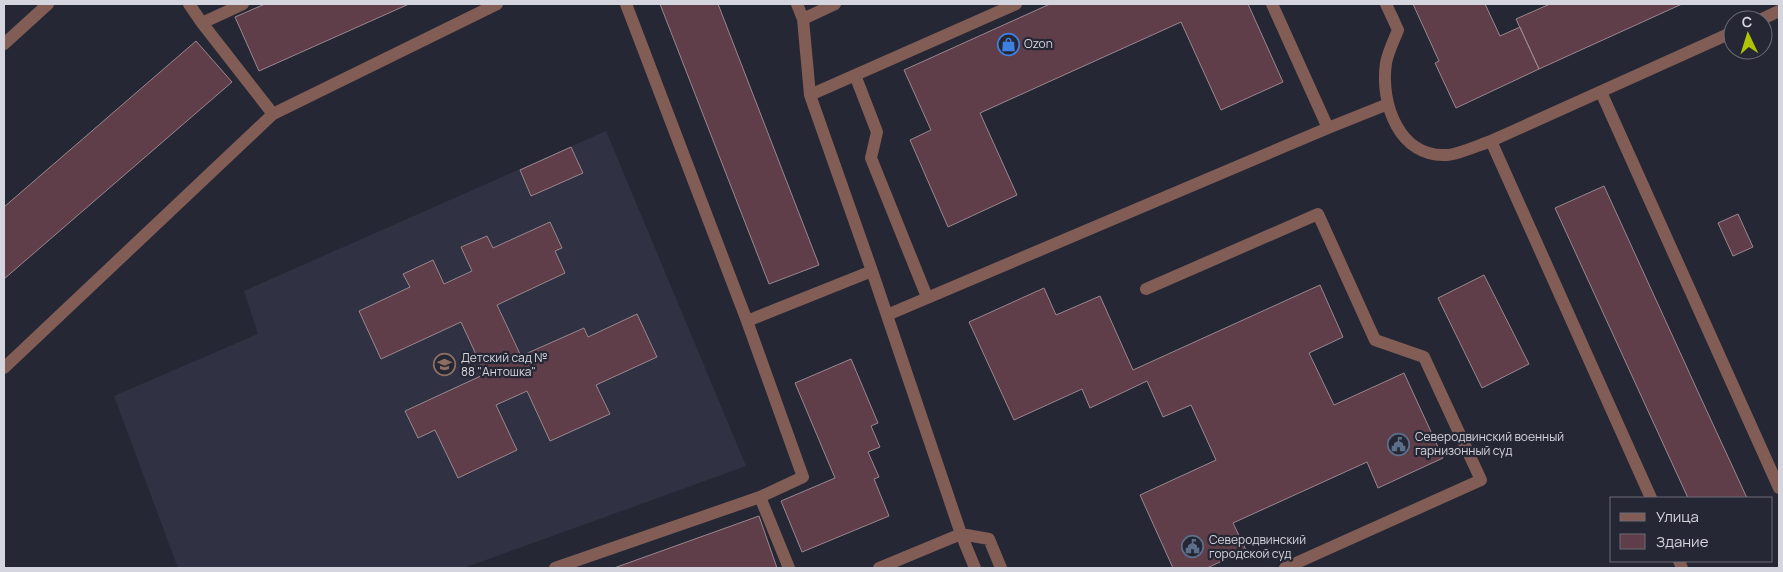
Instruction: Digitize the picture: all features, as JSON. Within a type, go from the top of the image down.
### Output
[{"type":"street","points":[[4,44],[48,4]]},
{"type":"street","points":[[189,4],[272,114]]},
{"type":"street","points":[[202,23],[243,4]]},
{"type":"street","points":[[4,368],[272,114],[496,4]]},
{"type":"street","points":[[555,568],[760,497],[803,477],[747,321],[626,4]]},
{"type":"street","points":[[797,4],[802,19],[810,95],[961,534],[975,568]]},
{"type":"street","points":[[802,19],[835,4]]},
{"type":"street","points":[[810,95],[1016,4]]},
{"type":"street","points":[[1272,4],[1328,128]]},
{"type":"street","points":[[1386,4],[1398,30],[1386,62],[1385,89],[1390,112],[1403,136],[1421,152],[1448,156],[1491,141],[1723,37]]},
{"type":"street","points":[[856,75],[876,132],[871,158],[927,297]]},
{"type":"street","points":[[1601,92],[1779,488]]},
{"type":"street","points":[[886,315],[1388,104]]},
{"type":"street","points":[[1491,141],[1651,497]]},
{"type":"street","points":[[1146,289],[1318,214],[1375,340],[1424,357],[1481,480],[1285,568]]},
{"type":"street","points":[[747,321],[872,271]]},
{"type":"street","points":[[760,497],[789,568]]},
{"type":"street","points":[[879,568],[961,534],[989,539],[1001,568]]},
{"type":"shaded area","name":"Детский сад № 88 \"Антошка\"","points":[[606,131],[746,466],[464,568],[178,568],[114,396],[258,334],[244,291]]},
{"type":"building","points":[[265,4],[409,4],[259,71],[235,17]]},
{"type":"building","points":[[660,4],[718,4],[819,265],[769,284]]},
{"type":"building","points":[[1050,4],[1248,4],[1283,82],[1221,110],[1181,22],[980,113],[1017,195],[948,227],[910,140],[931,130],[904,70]]},
{"type":"building","points":[[1413,4],[1485,4],[1500,36],[1520,27],[1539,69],[1456,108],[1435,63],[1439,61]]},
{"type":"building","points":[[1550,4],[1682,4],[1539,69],[1516,19]]},
{"type":"building","points":[[196,41],[232,82],[4,279],[4,207]]},
{"type":"building","points":[[571,147],[583,173],[531,196],[520,170]]},
{"type":"building","points":[[1604,186],[1747,497],[1688,497],[1555,208]]},
{"type":"building","points":[[1738,214],[1753,247],[1733,256],[1718,223]]},
{"type":"building","points":[[550,222],[562,248],[555,251],[565,273],[497,305],[521,356],[584,328],[588,337],[637,314],[657,357],[596,385],[610,414],[550,441],[527,391],[496,405],[517,450],[458,478],[435,430],[418,438],[405,411],[485,374],[461,322],[381,359],[359,311],[410,287],[403,274],[433,260],[444,284],[472,271],[461,247],[487,236],[493,248]]},
{"type":"building","points":[[1484,275],[1529,364],[1482,388],[1438,298]]},
{"type":"building","points":[[1320,285],[1343,337],[1309,353],[1334,405],[1404,373],[1443,458],[1378,488],[1367,462],[1233,523],[1246,550],[1207,568],[1173,568],[1140,495],[1216,460],[1191,405],[1163,417],[1147,381],[1090,408],[1082,389],[1014,420],[969,322],[1044,288],[1056,315],[1100,296],[1133,370]]},
{"type":"building","points":[[851,359],[878,423],[871,426],[880,447],[868,452],[879,477],[874,479],[889,516],[802,552],[781,501],[835,478],[795,383]]},
{"type":"building","points":[[759,516],[777,568],[614,568]]},
{"type":"place","name":"Ozon","points":[[1008,44]]},
{"type":"place","name":"Детский сад № 88 \"Антошка\"","points":[[445,365]]},
{"type":"place","name":"Северодвинский военный гарнизонный суд","points":[[1399,444]]},
{"type":"place","name":"Северодвинский городской суд","points":[[1193,547]]}]
